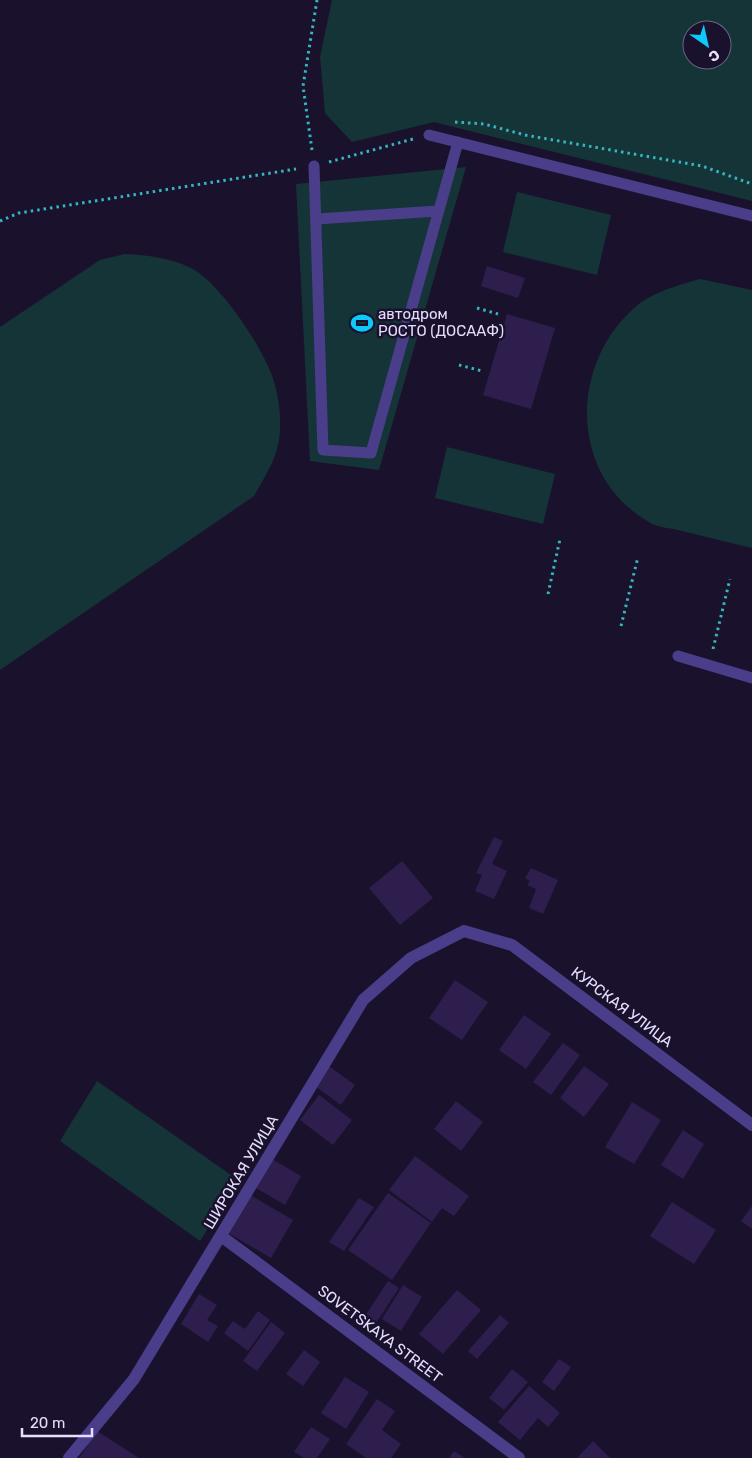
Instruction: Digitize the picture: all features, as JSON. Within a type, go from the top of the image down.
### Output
[{"type":"street","name":"КУРСКАЯ УЛИЦА","points":[[464,931],[512,945],[752,1125]]},
{"type":"street","name":"ШИРОКАЯ УЛИЦА","points":[[70,1458],[134,1379],[363,1000],[411,958],[464,931]]},
{"type":"street","name":"SOVETSKAYA STREET","points":[[221,1236],[519,1458]]},
{"type":"lane","points":[[429,135],[752,216]]},
{"type":"lane","points":[[314,166],[323,450],[371,453],[458,142]]},
{"type":"lane","points":[[316,220],[438,210]]},
{"type":"lane","points":[[678,656],[752,678]]},
{"type":"path","points":[[314,166],[303,86],[317,0]]},
{"type":"path","points":[[0,221],[19,213],[314,166],[429,135],[453,123],[484,124],[525,135],[702,166],[752,184]]},
{"type":"path","points":[[476,308],[498,314]]},
{"type":"path","points":[[460,365],[482,371]]},
{"type":"path","points":[[548,594],[560,539]]},
{"type":"path","points":[[621,626],[638,557]]},
{"type":"path","points":[[713,650],[730,579]]},
{"type":"green space","points":[[332,0],[752,0],[752,201],[434,122],[352,142],[325,113],[320,57]]},
{"type":"green space","name":"автодром РОСТО (ДОСААФ)","points":[[466,167],[379,470],[310,461],[296,184]]},
{"type":"green space","points":[[517,192],[611,215],[597,275],[503,252]]},
{"type":"green space","points":[[125,254],[159,258],[191,268],[202,275],[226,300],[258,346],[274,381],[280,418],[276,452],[254,496],[0,670],[0,327],[100,260]]},
{"type":"green space","points":[[700,279],[752,290],[752,548],[652,524],[623,502],[604,478],[592,450],[587,421],[589,391],[597,361],[611,334],[632,310],[647,299],[664,290]]},
{"type":"green space","points":[[447,447],[555,474],[543,524],[435,498]]},
{"type":"green space","points":[[97,1081],[238,1180],[200,1241],[60,1141]]},
{"type":"building","points":[[487,266],[525,278],[518,298],[481,286]]},
{"type":"building","points":[[507,314],[555,328],[531,409],[483,395]]},
{"type":"building","points":[[494,837],[503,841],[492,864],[507,871],[494,899],[475,891],[482,875],[476,873]]},
{"type":"building","points":[[402,861],[433,898],[400,925],[369,888]]},
{"type":"building","points":[[531,868],[558,880],[543,914],[529,908],[536,889],[527,885],[530,881],[525,878]]},
{"type":"building","points":[[455,980],[488,1002],[462,1040],[429,1018]]},
{"type":"building","points":[[524,1015],[551,1034],[526,1069],[499,1050]]},
{"type":"building","points":[[563,1043],[580,1055],[551,1095],[533,1082]]},
{"type":"building","points":[[329,1066],[355,1085],[341,1105],[315,1086]]},
{"type":"building","points":[[584,1066],[609,1084],[584,1117],[560,1098]]},
{"type":"building","points":[[319,1095],[352,1120],[333,1145],[300,1120]]},
{"type":"building","points":[[456,1101],[483,1122],[461,1151],[434,1129]]},
{"type":"building","points":[[632,1102],[661,1120],[634,1164],[605,1147]]},
{"type":"building","points":[[683,1130],[704,1144],[683,1179],[661,1165]]},
{"type":"building","points":[[415,1156],[469,1196],[454,1216],[442,1208],[432,1222],[389,1190]]},
{"type":"building","points":[[272,1159],[301,1176],[285,1205],[256,1188]]},
{"type":"building","points":[[388,1193],[431,1223],[392,1280],[348,1250]]},
{"type":"building","points":[[250,1195],[293,1220],[271,1258],[228,1233]]},
{"type":"building","points":[[359,1198],[374,1207],[344,1251],[329,1242]]},
{"type":"building","points":[[672,1202],[716,1230],[694,1264],[650,1236]]},
{"type":"building","points":[[752,1206],[752,1229],[741,1221]]},
{"type":"building","points":[[388,1281],[399,1288],[374,1326],[363,1319]]},
{"type":"building","points":[[403,1285],[422,1297],[401,1331],[382,1319]]},
{"type":"building","points":[[457,1290],[481,1310],[443,1354],[419,1334]]},
{"type":"building","points":[[199,1294],[217,1305],[207,1320],[218,1326],[208,1342],[181,1324]]},
{"type":"building","points":[[258,1311],[270,1320],[248,1351],[224,1333],[233,1321],[245,1329]]},
{"type":"building","points":[[500,1315],[509,1323],[477,1359],[468,1351]]},
{"type":"building","points":[[271,1322],[285,1333],[257,1371],[243,1361]]},
{"type":"building","points":[[304,1350],[320,1362],[303,1386],[286,1374]]},
{"type":"building","points":[[559,1359],[571,1367],[554,1391],[542,1382]]},
{"type":"building","points":[[512,1369],[528,1382],[504,1410],[489,1398]]},
{"type":"building","points":[[345,1377],[369,1392],[346,1429],[321,1413]]},
{"type":"building","points":[[529,1386],[560,1413],[548,1427],[538,1418],[520,1440],[498,1422]]},
{"type":"building","points":[[377,1399],[395,1411],[382,1430],[401,1444],[391,1458],[366,1458],[346,1444]]},
{"type":"building","points":[[311,1427],[330,1439],[317,1458],[304,1458],[294,1452]]},
{"type":"building","points":[[97,1431],[139,1458],[79,1458]]},
{"type":"building","points":[[593,1441],[610,1458],[577,1458]]},
{"type":"building","points":[[454,1451],[465,1458],[449,1458]]},
{"type":"place","name":"автодром РОСТО (ДОСААФ)","points":[[362,323]]}]
